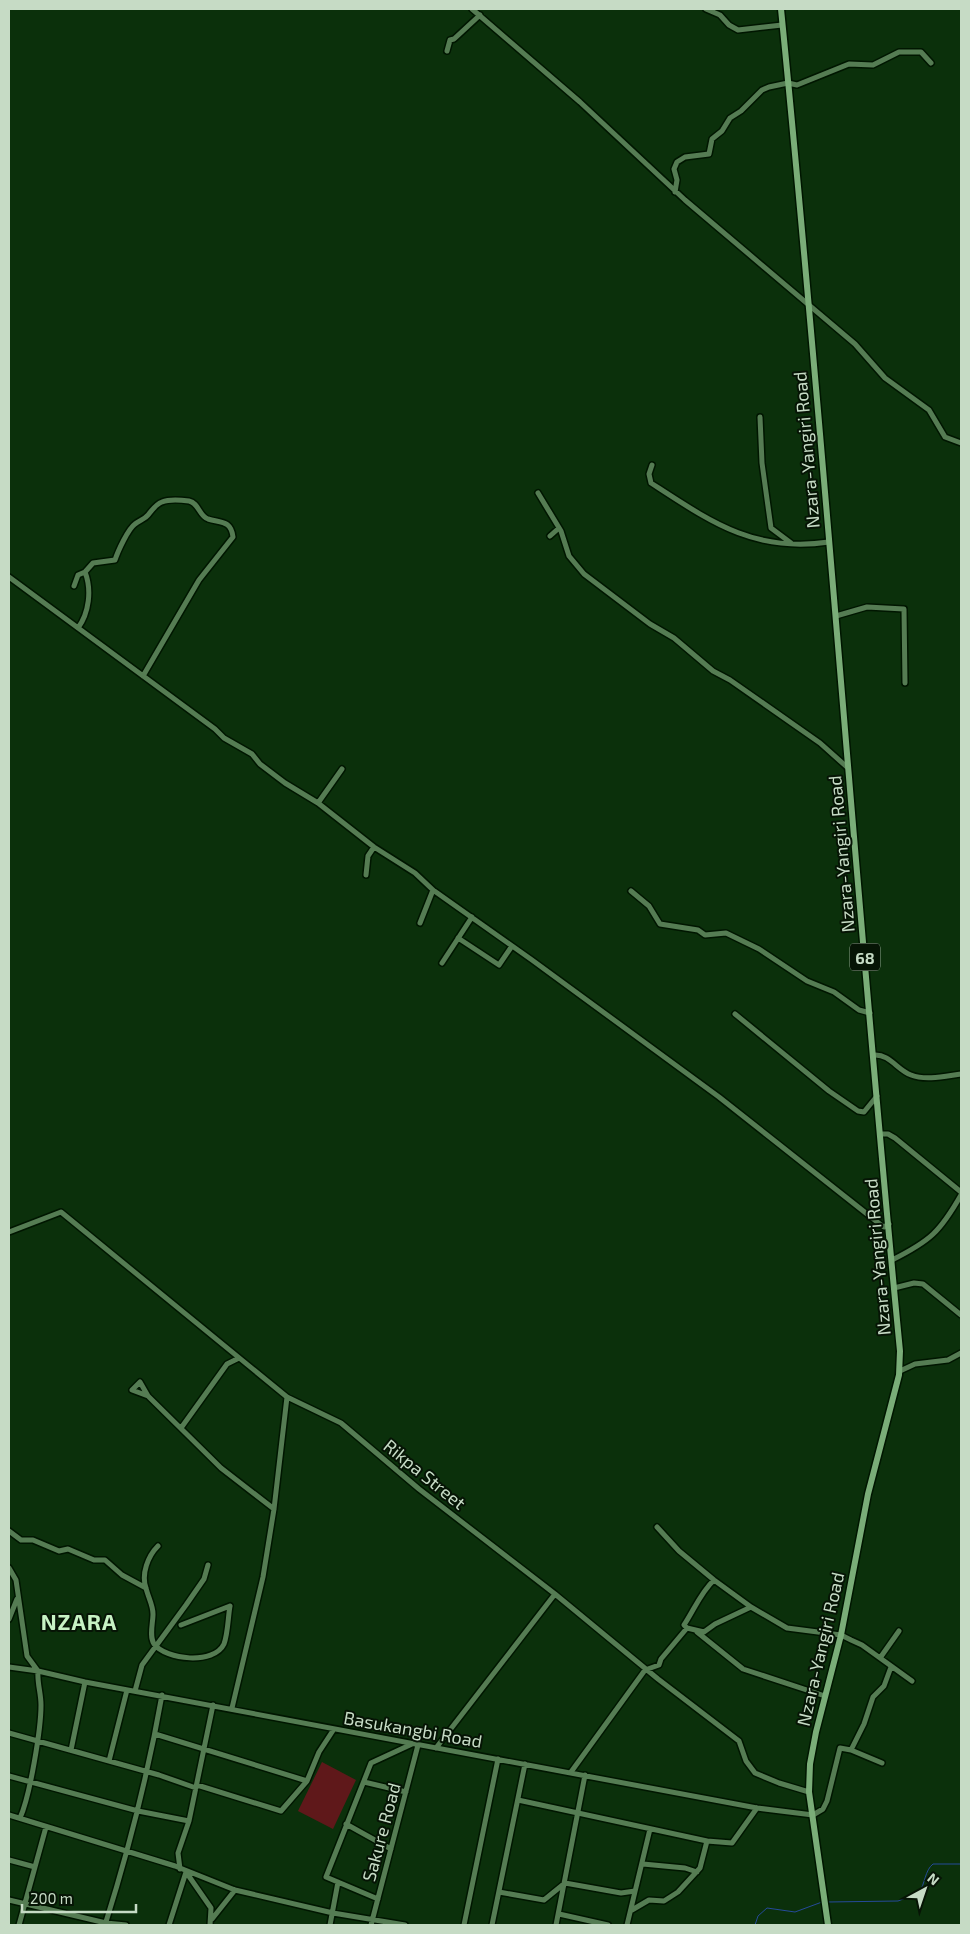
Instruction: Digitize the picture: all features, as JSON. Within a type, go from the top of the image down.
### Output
[{"type":"main road","name":"Nzara-Yangiri Road","points":[[780,9],[836,616],[855,862],[900,1351],[900,1371],[868,1494],[840,1635],[813,1748],[809,1792],[828,1925]]},
{"type":"street","points":[[472,9],[580,102],[675,192],[788,290],[808,304],[855,344],[885,378],[929,410],[945,437],[961,443]]},
{"type":"street","points":[[706,9],[720,15],[729,25],[738,30],[782,25]]},
{"type":"street","points":[[447,51],[450,40],[454,39],[480,15]]},
{"type":"street","points":[[675,192],[677,180],[674,169],[677,162],[685,157],[708,155],[712,139],[722,131],[730,118],[754,101],[762,90],[788,83],[797,85],[849,64],[873,65],[904,51],[921,52],[932,63]]},
{"type":"street","points":[[760,417],[762,463],[771,528],[792,543]]},
{"type":"street","points":[[652,465],[649,474],[651,483],[705,518],[746,537],[775,544],[829,542]]},
{"type":"street","points":[[538,493],[559,528],[569,556],[584,574],[650,624],[674,638],[713,671],[730,680],[820,743],[849,768]]},
{"type":"street","points":[[74,586],[78,575],[85,572],[94,562],[115,560],[117,552],[124,543],[124,537],[135,524],[147,517],[160,502],[169,500],[189,501],[196,504],[205,517],[228,524],[233,537],[199,580],[143,676]]},
{"type":"street","points":[[550,536],[559,528]]},
{"type":"street","points":[[78,628],[84,617],[90,594],[85,572]]},
{"type":"street","points":[[9,577],[224,738],[252,754],[260,764],[285,783],[318,803],[374,847],[415,873],[433,890],[719,1097],[872,1219],[884,1227],[889,1224]]},
{"type":"street","points":[[836,616],[867,607],[904,609],[904,683]]},
{"type":"street","points":[[318,803],[342,769]]},
{"type":"street","points":[[366,875],[368,856],[374,847]]},
{"type":"street","points":[[420,923],[433,890]]},
{"type":"street","points":[[631,891],[649,906],[660,924],[698,930],[705,935],[726,932],[786,965],[807,981],[834,992],[859,1010],[870,1013]]},
{"type":"street","points":[[442,963],[458,935],[472,917]]},
{"type":"street","points":[[458,938],[499,965],[512,946]]},
{"type":"street","points":[[735,1014],[829,1091],[858,1111],[864,1112],[878,1096]]},
{"type":"street","points":[[874,1055],[884,1056],[912,1076],[936,1077],[961,1074]]},
{"type":"street","points":[[881,1134],[891,1136],[961,1194],[946,1222],[925,1243],[892,1260]]},
{"type":"street","name":"Rikpa Street","points":[[9,1232],[61,1212],[287,1397],[341,1423],[419,1489],[555,1594],[646,1670],[739,1741],[746,1761],[755,1773],[809,1792]]},
{"type":"street","points":[[894,1288],[914,1283],[923,1284],[961,1315]]},
{"type":"street","points":[[900,1371],[915,1364],[948,1360],[961,1353]]},
{"type":"street","points":[[181,1428],[227,1364],[239,1358]]},
{"type":"street","points":[[148,1396],[221,1468],[274,1509]]},
{"type":"street","points":[[232,1708],[263,1577],[274,1509],[287,1397]]},
{"type":"street","points":[[657,1527],[680,1551],[714,1580],[751,1607],[787,1628],[840,1635],[862,1645],[912,1681]]},
{"type":"street","points":[[10,1532],[21,1540],[34,1540],[59,1551],[68,1549],[94,1560],[105,1560],[122,1575],[146,1588]]},
{"type":"street","points":[[158,1546],[151,1552],[145,1570],[146,1588],[153,1612],[152,1639],[155,1645],[166,1653],[192,1658],[215,1653],[224,1644],[230,1606],[181,1625]]},
{"type":"street","points":[[135,1691],[142,1664],[200,1585],[208,1565]]},
{"type":"street","points":[[9,1568],[16,1580],[17,1598],[27,1656],[38,1671],[37,1685],[41,1706],[30,1782],[20,1818]]},
{"type":"street","points":[[714,1580],[706,1588],[684,1625],[744,1669],[825,1696]]},
{"type":"street","points":[[436,1748],[555,1594]]},
{"type":"street","points":[[9,1619],[17,1598]]},
{"type":"street","points":[[696,1632],[704,1632],[715,1624],[751,1607]]},
{"type":"street","points":[[571,1772],[646,1670],[658,1665],[666,1652],[687,1628]]},
{"type":"street","points":[[880,1658],[899,1631]]},
{"type":"street","name":"Basukangbi Road","points":[[9,1667],[757,1808],[813,1815]]},
{"type":"street","points":[[851,1750],[864,1724],[873,1696],[884,1686],[891,1667]]},
{"type":"street","points":[[71,1750],[86,1682]]},
{"type":"street","points":[[109,1761],[127,1690]]},
{"type":"street","points":[[105,1924],[128,1852],[148,1772],[162,1695]]},
{"type":"street","points":[[211,1922],[211,1908],[183,1871],[178,1853],[189,1821],[213,1705]]},
{"type":"street","points":[[9,1733],[281,1811],[307,1781],[319,1752],[334,1728]]},
{"type":"street","points":[[155,1734],[307,1781]]},
{"type":"street","points":[[378,1899],[326,1878],[371,1762],[415,1744]]},
{"type":"street","name":"Sakure Road","points":[[372,1923],[406,1792],[415,1744]]},
{"type":"street","points":[[813,1815],[823,1809],[827,1801],[839,1749],[851,1750],[882,1764]]},
{"type":"street","points":[[464,1925],[498,1759]]},
{"type":"street","points":[[492,1925],[525,1764]]},
{"type":"street","points":[[556,1925],[586,1775]]},
{"type":"street","points":[[9,1776],[138,1811],[189,1821]]},
{"type":"street","points":[[364,1782],[406,1792]]},
{"type":"street","points":[[518,1800],[707,1841],[732,1843],[757,1808]]},
{"type":"street","points":[[9,1815],[128,1852],[235,1890],[372,1923],[405,1925]]},
{"type":"street","points":[[346,1824],[391,1849]]},
{"type":"street","points":[[19,1925],[46,1827]]},
{"type":"street","points":[[628,1925],[650,1829]]},
{"type":"street","points":[[632,1910],[649,1900],[664,1901],[673,1896],[701,1866],[707,1841]]},
{"type":"street","points":[[9,1860],[35,1867]]},
{"type":"street","points":[[643,1864],[685,1868],[697,1872]]},
{"type":"street","points":[[169,1925],[183,1871]]},
{"type":"street","points":[[330,1925],[338,1882]]},
{"type":"street","points":[[499,1892],[544,1900],[565,1883],[621,1893],[635,1890]]},
{"type":"street","points":[[211,1922],[235,1890]]},
{"type":"street","points":[[9,1900],[105,1924],[126,1925]]},
{"type":"street","points":[[559,1914],[608,1925]]},
{"type":"shaded area","points":[[322,1762],[356,1780],[333,1829],[298,1811]]},
{"type":"waterway","points":[[828,1902],[898,1901],[919,1893],[928,1870],[933,1864],[961,1864]]},
{"type":"waterway","points":[[755,1925],[758,1916],[767,1908],[795,1912],[822,1902]]},
{"type":"district","name":"NZARA","points":[[79,1621]]}]
